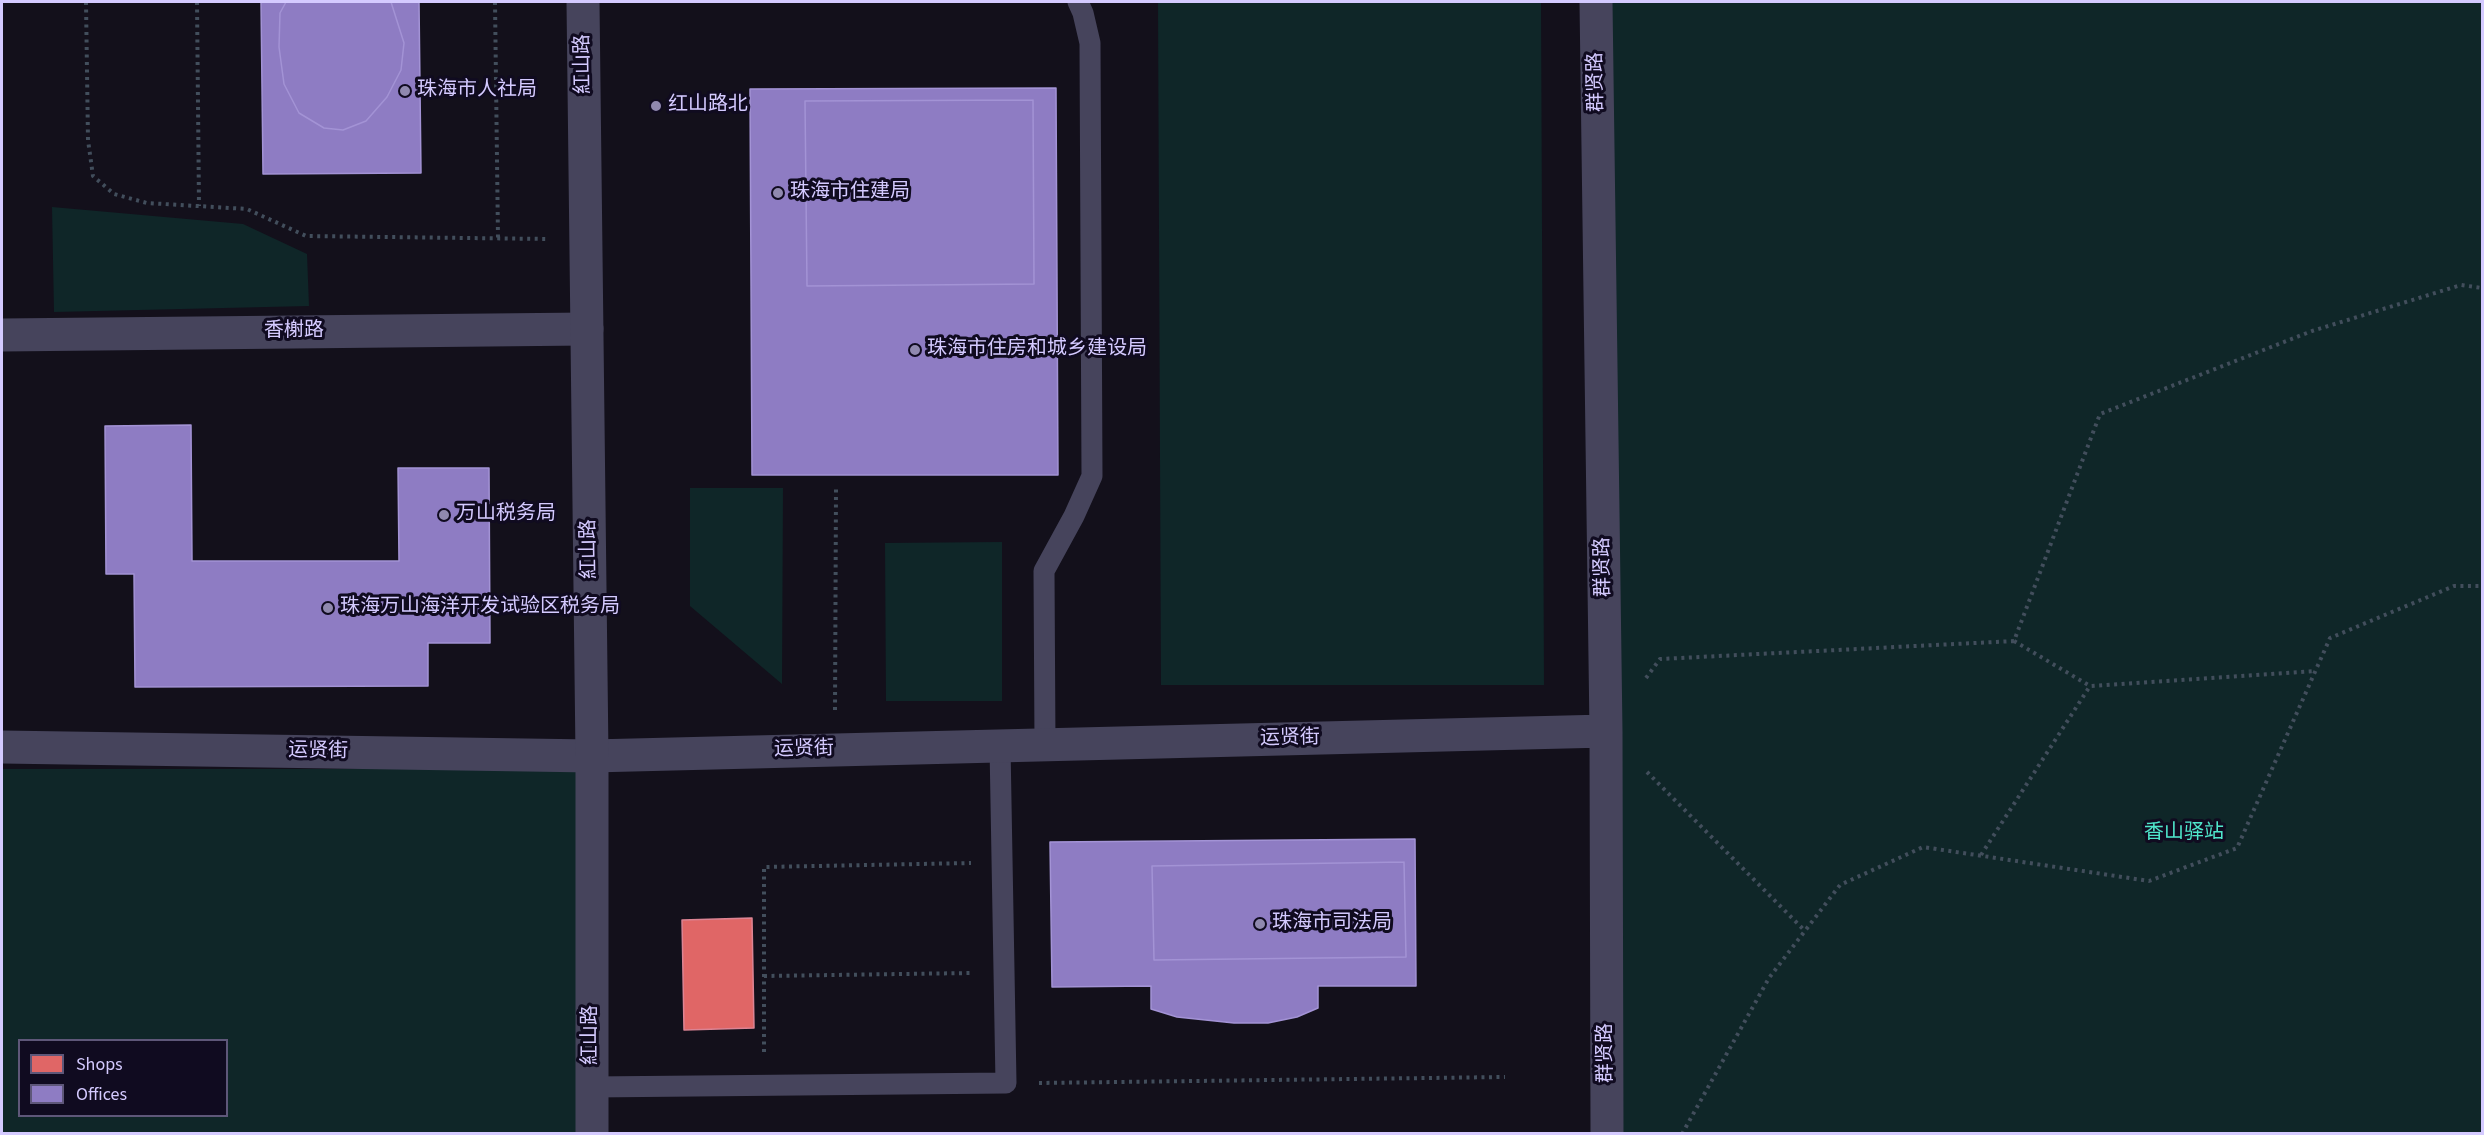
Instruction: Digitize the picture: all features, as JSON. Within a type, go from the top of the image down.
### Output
[{"type":"street","name":"紅山路","points":[[583,2],[592,756],[592,1134]]},
{"type":"street","name":"群贤路","points":[[1596,2],[1606,731],[1607,1134]]},
{"type":"street","name":"香榭路","points":[[2,335],[587,329]]},
{"type":"street","name":"运贤街","points":[[2,747],[592,756],[1606,731]]},
{"type":"lane","points":[[1045,745],[1044,571],[1074,516],[1092,476],[1090,43],[1078,2]]},
{"type":"lane","points":[[592,1086],[1006,1083],[1000,746]]},
{"type":"path","points":[[86,2],[88,140],[93,177],[114,194],[147,203],[247,209],[306,236],[586,239]]},
{"type":"path","points":[[197,2],[199,206]]},
{"type":"path","points":[[495,2],[498,238]]},
{"type":"path","points":[[2014,641],[2100,414],[2312,331],[2461,285],[2482,288]]},
{"type":"path","points":[[835,750],[836,489]]},
{"type":"path","points":[[1682,1134],[1769,978],[1840,885],[1923,847],[2149,881],[2237,848],[2330,638],[2454,586],[2482,586]]},
{"type":"path","points":[[1805,931],[1606,731],[1660,659],[2014,641],[2090,686],[2316,670]]},
{"type":"path","points":[[1981,855],[2090,686]]},
{"type":"path","points":[[765,1085],[764,867],[1002,863]]},
{"type":"path","points":[[764,976],[1004,973]]},
{"type":"path","points":[[1006,1083],[1505,1077]]},
{"type":"green space","points":[[1158,2],[1541,2],[1544,685],[1161,685]]},
{"type":"green space","name":"香山驿站","points":[[1596,2],[2482,2],[2482,1133],[1607,1133]]},
{"type":"green space","points":[[52,207],[243,224],[307,254],[309,306],[54,312]]},
{"type":"green space","points":[[690,488],[783,488],[782,684],[690,606]]},
{"type":"green space","points":[[1002,542],[1002,701],[886,701],[885,543]]},
{"type":"green space","points":[[2,769],[579,769],[580,1133],[2,1134]]},
{"type":"building: Shops","points":[[752,918],[754,1028],[684,1030],[682,920]]},
{"type":"building: Offices","name":"珠海市人社局","points":[[261,2],[286,2],[280,13],[279,47],[284,84],[299,113],[324,128],[343,130],[366,121],[387,97],[401,70],[404,43],[391,2],[419,2],[421,173],[263,174]]},
{"type":"building: Offices","points":[[286,2],[391,2],[404,43],[401,70],[387,97],[366,121],[343,130],[324,128],[299,113],[284,84],[279,47],[280,13]]},
{"type":"building: Offices","name":"珠海市住建局","points":[[1056,88],[1058,475],[752,475],[750,89]],"holes":[[[1033,100],[1034,284],[807,286],[805,101]]]},
{"type":"building: Offices","points":[[1033,100],[1034,284],[807,286],[805,101]]},
{"type":"building: Offices","name":"万山税务局","points":[[191,425],[192,561],[399,561],[398,468],[489,468],[490,643],[428,643],[428,686],[135,687],[134,574],[106,574],[105,426]]},
{"type":"building: Offices","name":"珠海市司法局","points":[[1415,839],[1416,986],[1318,986],[1318,1008],[1297,1017],[1268,1023],[1234,1023],[1177,1017],[1151,1009],[1151,986],[1052,987],[1050,842]],"holes":[[[1404,862],[1406,957],[1154,960],[1152,866]]]},
{"type":"building: Offices","points":[[1404,862],[1406,957],[1154,960],[1152,866]]},
{"type":"place","name":"珠海市人社局","points":[[405,91]]},
{"type":"place","name":"红山路北","points":[[656,106]]},
{"type":"place","name":"珠海市住建局","points":[[778,193]]},
{"type":"place","name":"珠海市住房和城乡建设局","points":[[915,350]]},
{"type":"place","name":"万山税务局","points":[[444,515]]},
{"type":"place","name":"珠海万山海洋开发试验区税务局","points":[[328,608]]},
{"type":"place","name":"珠海市司法局","points":[[1260,924]]}]
